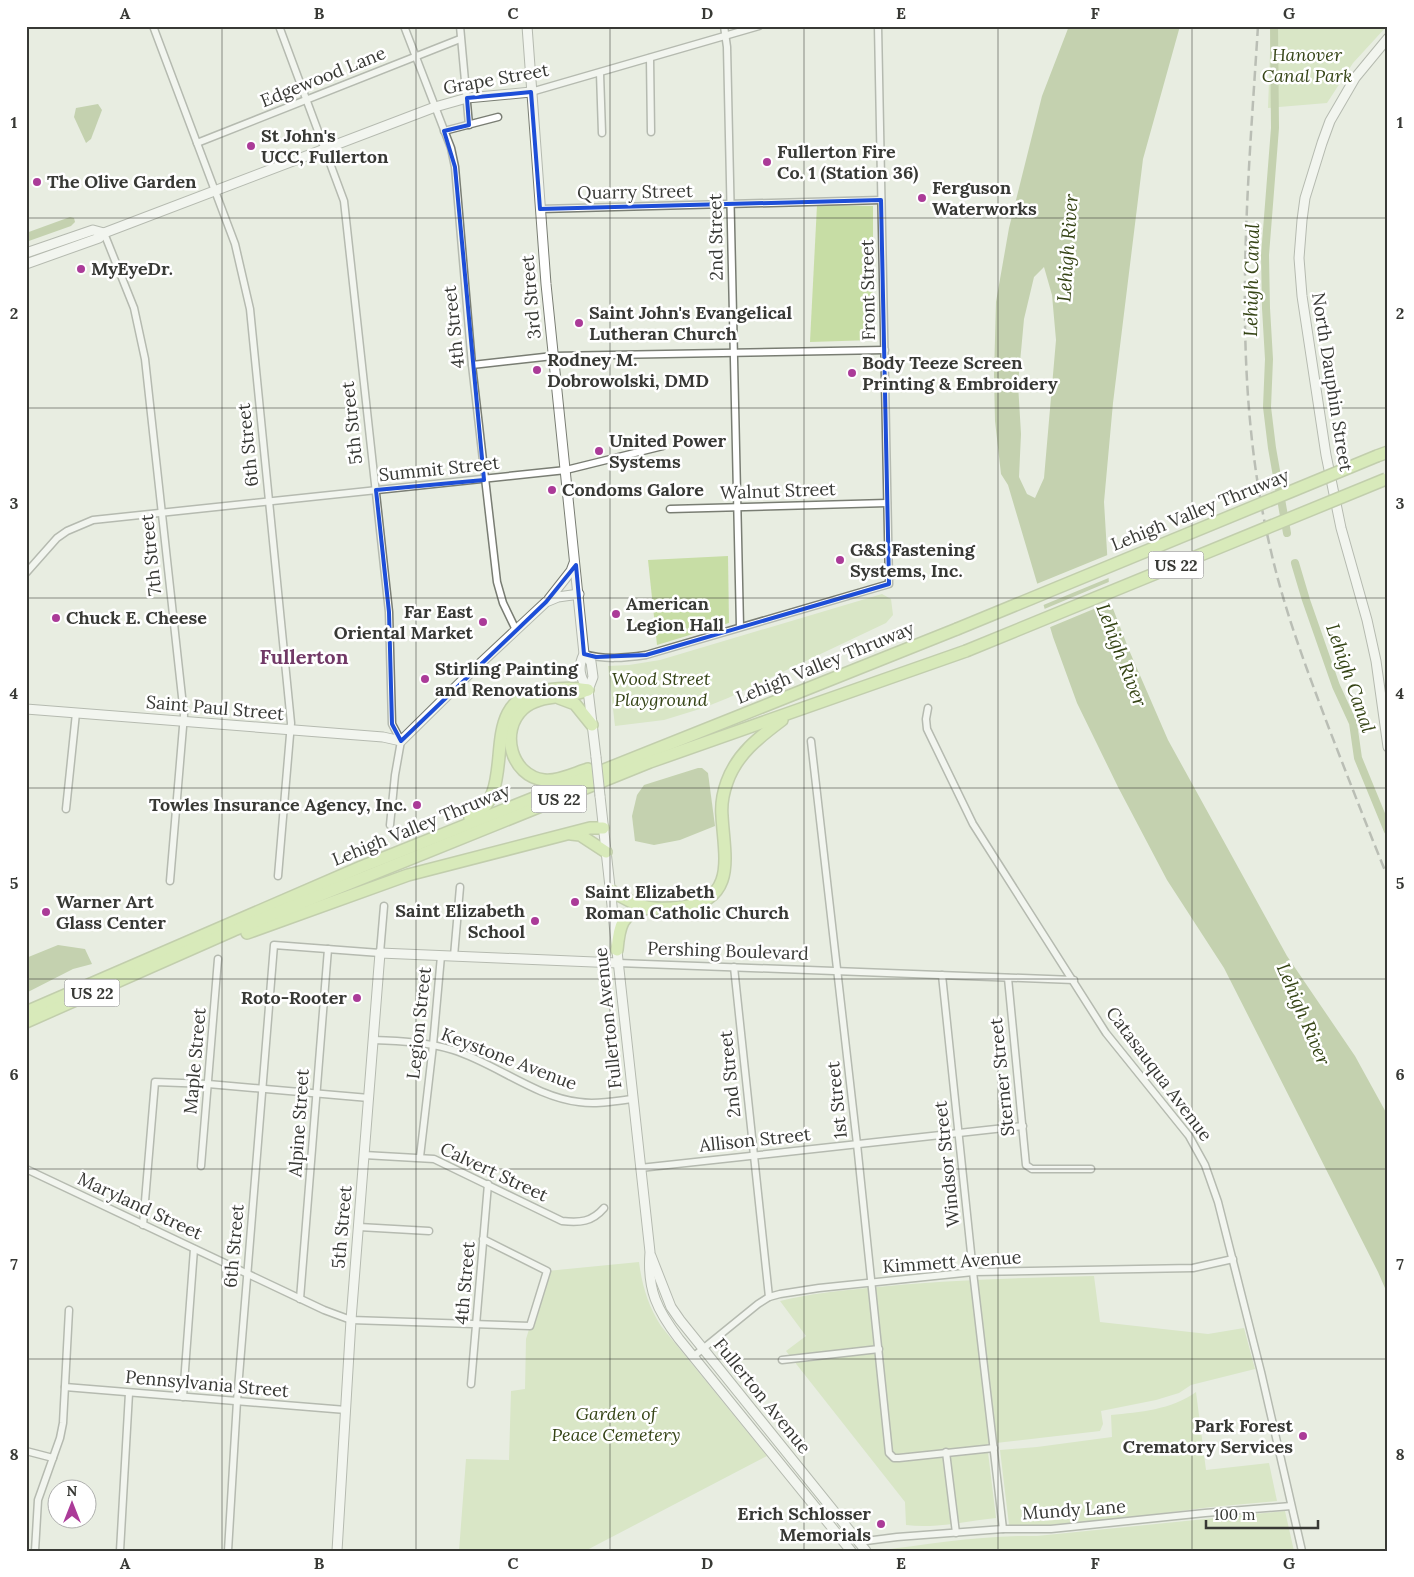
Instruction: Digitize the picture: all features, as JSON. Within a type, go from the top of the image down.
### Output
[{"type":"highway","name":"Lehigh Valley Thruway","points":[[26,1012],[361,867],[957,629],[1382,454]]},
{"type":"highway","name":"Lehigh Valley Thruway","points":[[26,1022],[234,930],[650,762],[966,651],[1387,478]]},
{"type":"highway","points":[[361,867],[474,816],[483,809],[495,789],[503,724],[508,712],[518,701],[542,690],[573,687],[588,690]]},
{"type":"highway","points":[[588,690],[576,695],[538,700],[529,704],[520,712],[512,727],[510,738],[514,756],[519,766],[532,777],[550,780],[654,750]]},
{"type":"highway","points":[[557,698],[565,699],[575,704],[592,725]]},
{"type":"highway","points":[[610,890],[638,906],[650,908],[692,906],[709,897],[718,888],[725,869],[722,804],[730,773],[749,746],[792,713]]},
{"type":"highway","points":[[158,964],[408,875],[590,828],[603,828]]},
{"type":"highway","points":[[569,834],[580,835],[606,852]]},
{"type":"highway","points":[[617,950],[619,928],[622,923],[635,912],[650,908]]},
{"type":"main road","name":"3rd Street","points":[[527,26],[553,356],[579,594]]},
{"type":"main road","name":"North Dauphin Street","points":[[1388,38],[1355,78],[1330,121],[1305,198],[1299,258],[1302,296],[1326,455],[1341,528],[1367,620],[1376,661],[1388,747]]},
{"type":"main road","name":"Grape Street","points":[[26,264],[98,238],[104,233],[435,107],[467,98],[531,92]]},
{"type":"main road","name":"Grape Street","points":[[26,253],[93,230],[104,233]]},
{"type":"main road","points":[[401,741],[546,602],[571,571],[575,560]]},
{"type":"main road","points":[[546,602],[558,596],[579,594]]},
{"type":"main road","name":"Fullerton Avenue","points":[[579,594],[584,654],[580,664],[581,678],[588,690],[596,757],[650,1252],[648,1274],[655,1298],[669,1325],[849,1550]]},
{"type":"main road","name":"Saint Paul Street","points":[[26,709],[383,737],[401,741]]},
{"type":"main road","name":"Pershing Boulevard","points":[[380,953],[618,963]]},
{"type":"main road","name":"5th Street","points":[[337,1551],[351,1320],[380,953]]},
{"type":"main road","name":"Fullerton Avenue","points":[[650,1252],[671,1307],[680,1320],[866,1551]]},
{"type":"street","name":"6th Street","points":[[153,26],[235,244],[250,309],[290,730],[278,876]]},
{"type":"street","name":"5th Street","points":[[279,26],[344,201],[389,612],[392,724],[401,741]]},
{"type":"street","name":"4th Street","points":[[404,26],[444,131],[455,167],[472,365],[497,582],[516,630]]},
{"type":"street","points":[[460,26],[469,125]]},
{"type":"street","name":"2nd Street","points":[[724,26],[726,36],[740,627]]},
{"type":"street","name":"Grape Street","points":[[531,92],[759,26]]},
{"type":"street","name":"Front Street","points":[[740,627],[889,584],[878,26]]},
{"type":"street","name":"Edgewood Lane","points":[[197,143],[460,39]]},
{"type":"street","points":[[650,58],[651,132]]},
{"type":"street","points":[[600,73],[602,133]]},
{"type":"street","points":[[444,131],[498,117]]},
{"type":"street","name":"Quarry Street","points":[[540,209],[882,200]]},
{"type":"street","name":"7th Street","points":[[104,233],[134,308],[142,338],[184,721],[170,881]]},
{"type":"street","points":[[472,365],[553,356],[885,350]]},
{"type":"street","name":"Summit Street","points":[[26,573],[57,538],[78,525],[93,520],[566,470],[663,446]]},
{"type":"street","name":"Walnut Street","points":[[670,508],[887,503]]},
{"type":"street","points":[[584,654],[596,658],[637,656],[740,627]]},
{"type":"street","name":"Catasauqua Avenue","points":[[928,708],[927,729],[973,824],[1106,1033],[1189,1136],[1210,1177],[1233,1259],[1261,1372],[1302,1551]]},
{"type":"street","points":[[66,809],[76,713]]},
{"type":"street","points":[[390,825],[395,775],[401,741]]},
{"type":"street","name":"1st Street","points":[[811,741],[838,971],[890,1456],[899,1458],[946,1452]]},
{"type":"street","points":[[454,956],[460,887]]},
{"type":"street","name":"5th Street","points":[[380,953],[384,906]]},
{"type":"street","name":"6th Street","points":[[228,1551],[237,1401],[274,945],[328,949]]},
{"type":"street","points":[[328,949],[380,953]]},
{"type":"street","name":"Alpine Street","points":[[300,1299],[328,949]]},
{"type":"street","name":"Legion Street","points":[[420,1158],[441,956]]},
{"type":"street","name":"Maple Street","points":[[201,1166],[218,958]]},
{"type":"street","name":"Pershing Boulevard","points":[[618,963],[1074,980]]},
{"type":"street","name":"2nd Street","points":[[734,967],[769,1297]]},
{"type":"street","name":"Windsor Street","points":[[942,975],[973,1272],[1003,1529]]},
{"type":"street","name":"Sterner Street","points":[[1008,978],[1026,1164],[1032,1169],[1091,1169]]},
{"type":"street","name":"Keystone Avenue","points":[[373,1040],[433,1045],[472,1057],[526,1084],[564,1100],[587,1103],[633,1099]]},
{"type":"street","points":[[143,1225],[155,1082],[208,1084],[369,1098]]},
{"type":"street","name":"Allison Street","points":[[640,1168],[1023,1126]]},
{"type":"street","name":"Calvert Street","points":[[364,1155],[434,1159],[562,1221],[580,1223],[598,1215],[604,1208]]},
{"type":"street","name":"Maryland Street","points":[[26,1169],[300,1299],[351,1320],[530,1326],[547,1271],[483,1239]]},
{"type":"street","name":"4th Street","points":[[471,1384],[488,1184]]},
{"type":"street","points":[[359,1227],[429,1231]]},
{"type":"street","points":[[183,1397],[194,1249]]},
{"type":"street","name":"Kimmett Avenue","points":[[694,1356],[769,1297],[819,1288],[973,1272],[1193,1268],[1233,1259]]},
{"type":"street","points":[[35,1551],[38,1500],[60,1438],[63,1423],[69,1310]]},
{"type":"street","points":[[782,1360],[879,1350]]},
{"type":"street","name":"Pennsylvania Street","points":[[65,1388],[346,1410]]},
{"type":"street","points":[[120,1551],[129,1393]]},
{"type":"street","points":[[956,1532],[946,1452],[994,1448]]},
{"type":"street","points":[[26,1451],[53,1458]]},
{"type":"street","name":"Mundy Lane","points":[[858,1542],[956,1532],[1003,1529],[1051,1529],[1291,1506]]},
{"type":"highlighted area","points":[[531,92],[540,209],[881,200],[889,584],[646,655],[596,657],[584,654],[576,565],[546,602],[401,741],[392,724],[389,612],[376,490],[484,480],[455,167],[444,131],[469,125],[467,98]]},
{"type":"green space","name":"Hanover Canal Park","points":[[1271,26],[1387,26],[1353,63],[1327,103],[1268,108]]},
{"type":"green space","points":[[817,205],[873,206],[873,340],[810,342]]},
{"type":"green space","points":[[728,556],[729,623],[657,645],[648,560]]},
{"type":"green space","name":"Wood Street Playground","points":[[882,594],[891,599],[893,615],[886,623],[703,708],[664,720],[615,726],[608,666],[660,660]]},
{"type":"green space","name":"Garden of Peace Cemetery","points":[[639,1262],[646,1295],[652,1311],[661,1326],[767,1456],[585,1551],[459,1551],[466,1459],[509,1460],[511,1391],[525,1389],[526,1339],[547,1271]]},
{"type":"green space","points":[[1094,1276],[1100,1322],[1208,1334],[1244,1328],[1255,1369],[1191,1385],[1179,1393],[1156,1400],[1101,1411],[1103,1424],[1100,1431],[987,1444],[996,1518],[940,1525],[906,1525],[905,1502],[786,1351],[806,1336],[780,1301],[823,1293],[895,1285]]},
{"type":"green space","points":[[1196,1392],[1206,1470],[1269,1463],[1277,1501],[1211,1507],[1074,1525],[1009,1525],[1000,1450],[1112,1437],[1111,1415],[1166,1406],[1176,1403]]},
{"type":"green space","points":[[1285,1511],[1294,1551],[876,1551],[977,1538],[1037,1536]]},
{"type":"water","name":"Lehigh River","points":[[1069,26],[1180,26],[1143,159],[1113,403],[1104,502],[1110,601],[1168,740],[1287,956],[1355,1056],[1388,1116],[1388,1295],[1224,968],[1167,880],[1118,787],[1077,703],[1053,637],[1008,485],[1001,474],[995,421],[996,302],[1009,228],[1042,96]],"holes":[[[1044,267],[1052,295],[1056,340],[1044,478],[1035,498],[1027,494],[1019,477],[1021,434],[1018,384],[1024,319],[1034,277]]]},
{"type":"water","points":[[98,104],[102,110],[91,139],[86,143],[74,117],[76,108]]},
{"type":"water","points":[[70,217],[74,218],[75,222],[71,226],[26,242],[26,233]]},
{"type":"water","points":[[702,768],[708,773],[715,826],[680,840],[654,845],[635,841],[632,816],[637,795],[644,785]]},
{"type":"water","points":[[58,945],[85,949],[92,964],[73,969],[26,993],[26,958]]},
{"type":"pier","points":[[1110,554],[1111,577],[1041,606],[1034,585]]},
{"type":"pier","points":[[1111,581],[1113,601],[1048,628],[1042,610]]},
{"type":"waterway","name":"Lehigh Canal","points":[[1274,26],[1275,128],[1265,255],[1269,359],[1267,407],[1287,533]]},
{"type":"waterway","name":"Lehigh Canal","points":[[1295,563],[1336,686],[1353,723],[1358,758],[1388,831]]},
{"type":"railway","points":[[1258,26],[1246,222],[1245,287],[1250,418],[1258,482],[1270,547],[1282,594],[1297,640],[1330,731],[1388,878]]},
{"type":"place","name":"St John's UCC, Fullerton","points":[[251,146]]},
{"type":"place","name":"Fullerton Fire Co. 1 (Station 36)","points":[[767,162]]},
{"type":"place","name":"The Olive Garden","points":[[37,182]]},
{"type":"place","name":"Ferguson Waterworks","points":[[922,198]]},
{"type":"place","name":"MyEyeDr.","points":[[81,269]]},
{"type":"place","name":"Saint John's Evangelical Lutheran Church","points":[[579,323]]},
{"type":"place","name":"Rodney M. Dobrowolski, DMD","points":[[537,370]]},
{"type":"place","name":"Body Teeze Screen Printing & Embroidery","points":[[852,373]]},
{"type":"place","name":"United Power Systems","points":[[599,451]]},
{"type":"place","name":"Condoms Galore","points":[[552,490]]},
{"type":"place","name":"G&S Fastening Systems, Inc.","points":[[840,560]]},
{"type":"place","name":"American Legion Hall","points":[[616,614]]},
{"type":"place","name":"Chuck E. Cheese","points":[[56,618]]},
{"type":"place","name":"Far East Oriental Market","points":[[483,622]]},
{"type":"place","name":"Stirling Painting and Renovations","points":[[425,679]]},
{"type":"place","name":"Towles Insurance Agency, Inc.","points":[[417,805]]},
{"type":"place","name":"Saint Elizabeth Roman Catholic Church","points":[[575,902]]},
{"type":"place","name":"Warner Art Glass Center","points":[[46,912]]},
{"type":"place","name":"Saint Elizabeth School","points":[[535,921]]},
{"type":"place","name":"Roto-Rooter","points":[[357,998]]},
{"type":"place","name":"Park Forest Crematory Services","points":[[1303,1436]]},
{"type":"place","name":"Erich Schlosser Memorials","points":[[881,1524]]},
{"type":"district","name":"Fullerton","points":[[304,657]]}]
